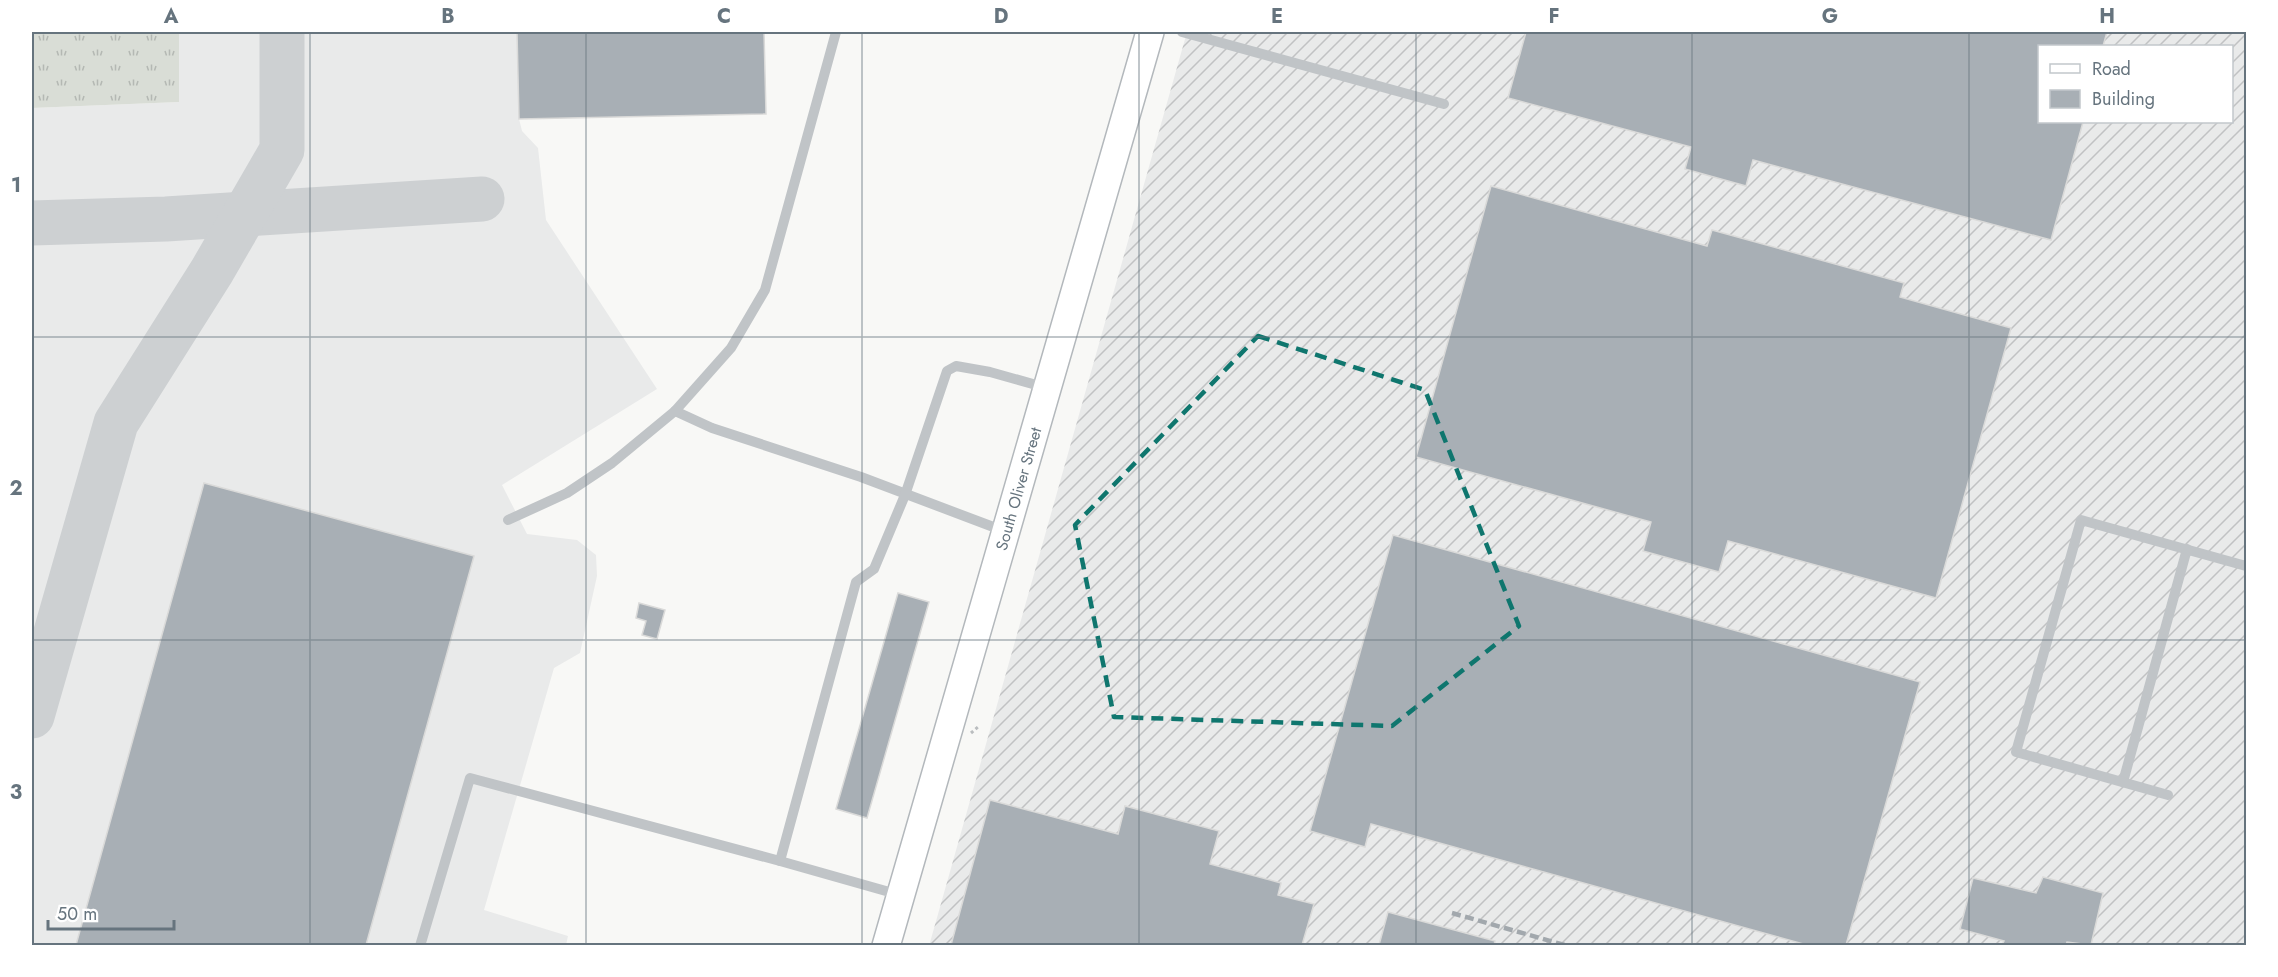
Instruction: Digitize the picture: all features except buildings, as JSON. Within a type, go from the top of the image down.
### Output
[{"type":"main road","name":"South Oliver Street","points":[[886,945],[1150,32]]},
{"type":"lane","points":[[508,520],[567,493],[612,463],[675,411],[731,348],[765,290],[836,32]]},
{"type":"lane","points":[[1182,32],[1444,104]]},
{"type":"lane","points":[[780,861],[856,582],[874,569],[905,495],[947,371],[957,366],[990,372],[1047,388]]},
{"type":"lane","points":[[675,411],[712,428],[861,477],[1005,532]]},
{"type":"lane","points":[[2168,795],[2016,752],[2081,520],[2247,566]]},
{"type":"lane","points":[[2123,783],[2187,549]]},
{"type":"lane","points":[[420,945],[470,778],[900,895]]},
{"type":"highlighted area","points":[[1258,336],[1425,390],[1519,626],[1392,726],[1114,717],[1075,525]]},
{"type":"shaded area","points":[[179,32],[517,32],[519,119],[522,131],[538,148],[546,220],[657,389],[502,485],[527,534],[577,540],[596,555],[597,576],[580,653],[554,668],[484,910],[568,936],[566,945],[32,945],[32,108],[179,102]]},
{"type":"shaded area","points":[[1187,32],[2246,32],[2246,945],[929,946]]},
{"type":"green space","points":[[32,32],[179,32],[179,102],[32,108]]},
{"type":"taxiway","points":[[32,716],[116,423],[212,271],[282,150],[282,32]]},
{"type":"taxiway","points":[[32,223],[166,219],[482,199]]},
{"type":"railway","points":[[1452,913],[1568,946]]}]
